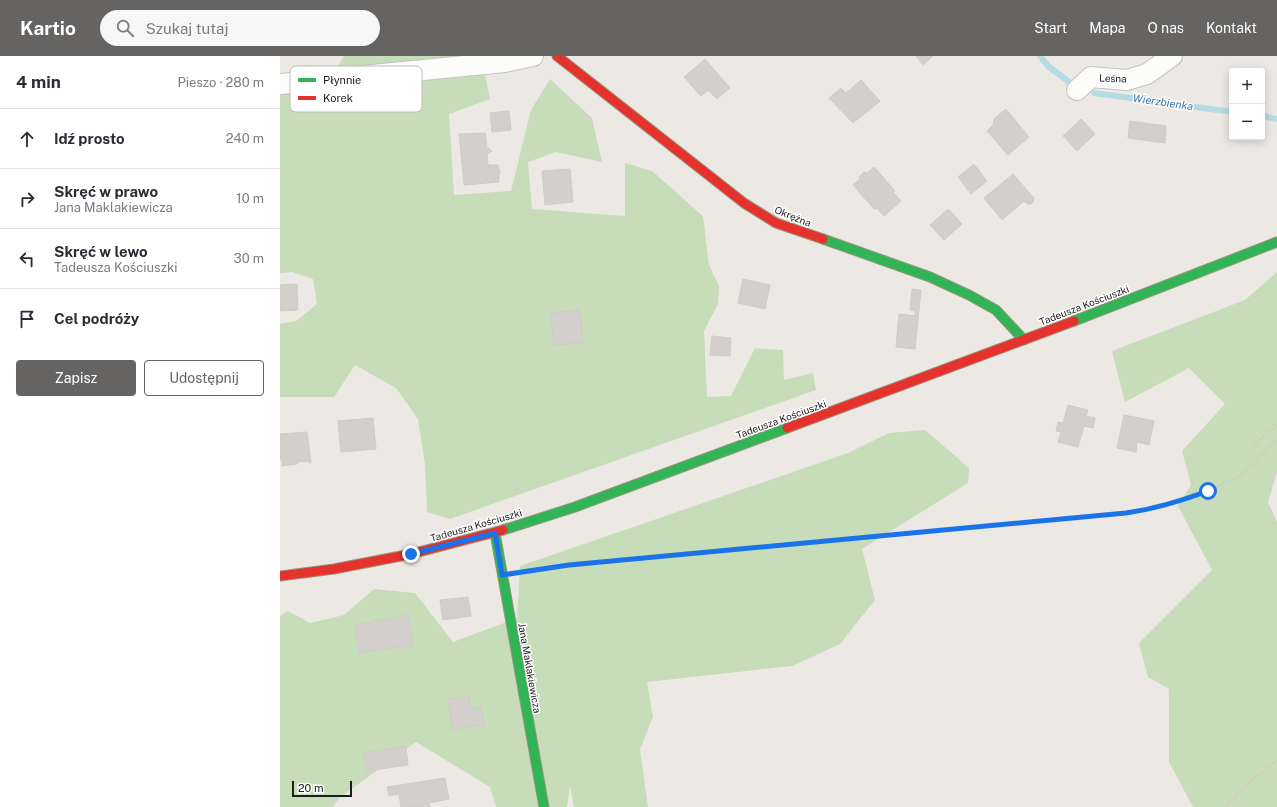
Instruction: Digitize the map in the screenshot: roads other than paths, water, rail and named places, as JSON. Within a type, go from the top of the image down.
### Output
[{"type":"main road","name":"Okrężna","points":[[557,56],[686,158],[751,207],[776,223],[930,277],[962,292],[996,310],[1024,340]]},
{"type":"main road","name":"Tadeusza Kościuszki","points":[[280,576],[334,569],[411,554],[495,533],[575,507],[1024,340],[1277,242]]},
{"type":"main road","name":"Jana Maklakiewicza","points":[[495,533],[544,807]]},
{"type":"street","points":[[422,70],[505,62],[533,56]]},
{"type":"street","name":"Leśna","points":[[1077,90],[1091,77],[1127,80],[1146,74],[1172,56]]},
{"type":"street","points":[[280,84],[290,83]]},
{"type":"waterway","name":"Wierzbienka","points":[[1040,56],[1049,67],[1068,81]]},
{"type":"waterway","name":"Wierzbienka","points":[[1094,93],[1229,112]]},
{"type":"waterway","name":"Wierzbienka","points":[[1265,117],[1277,119]]}]
